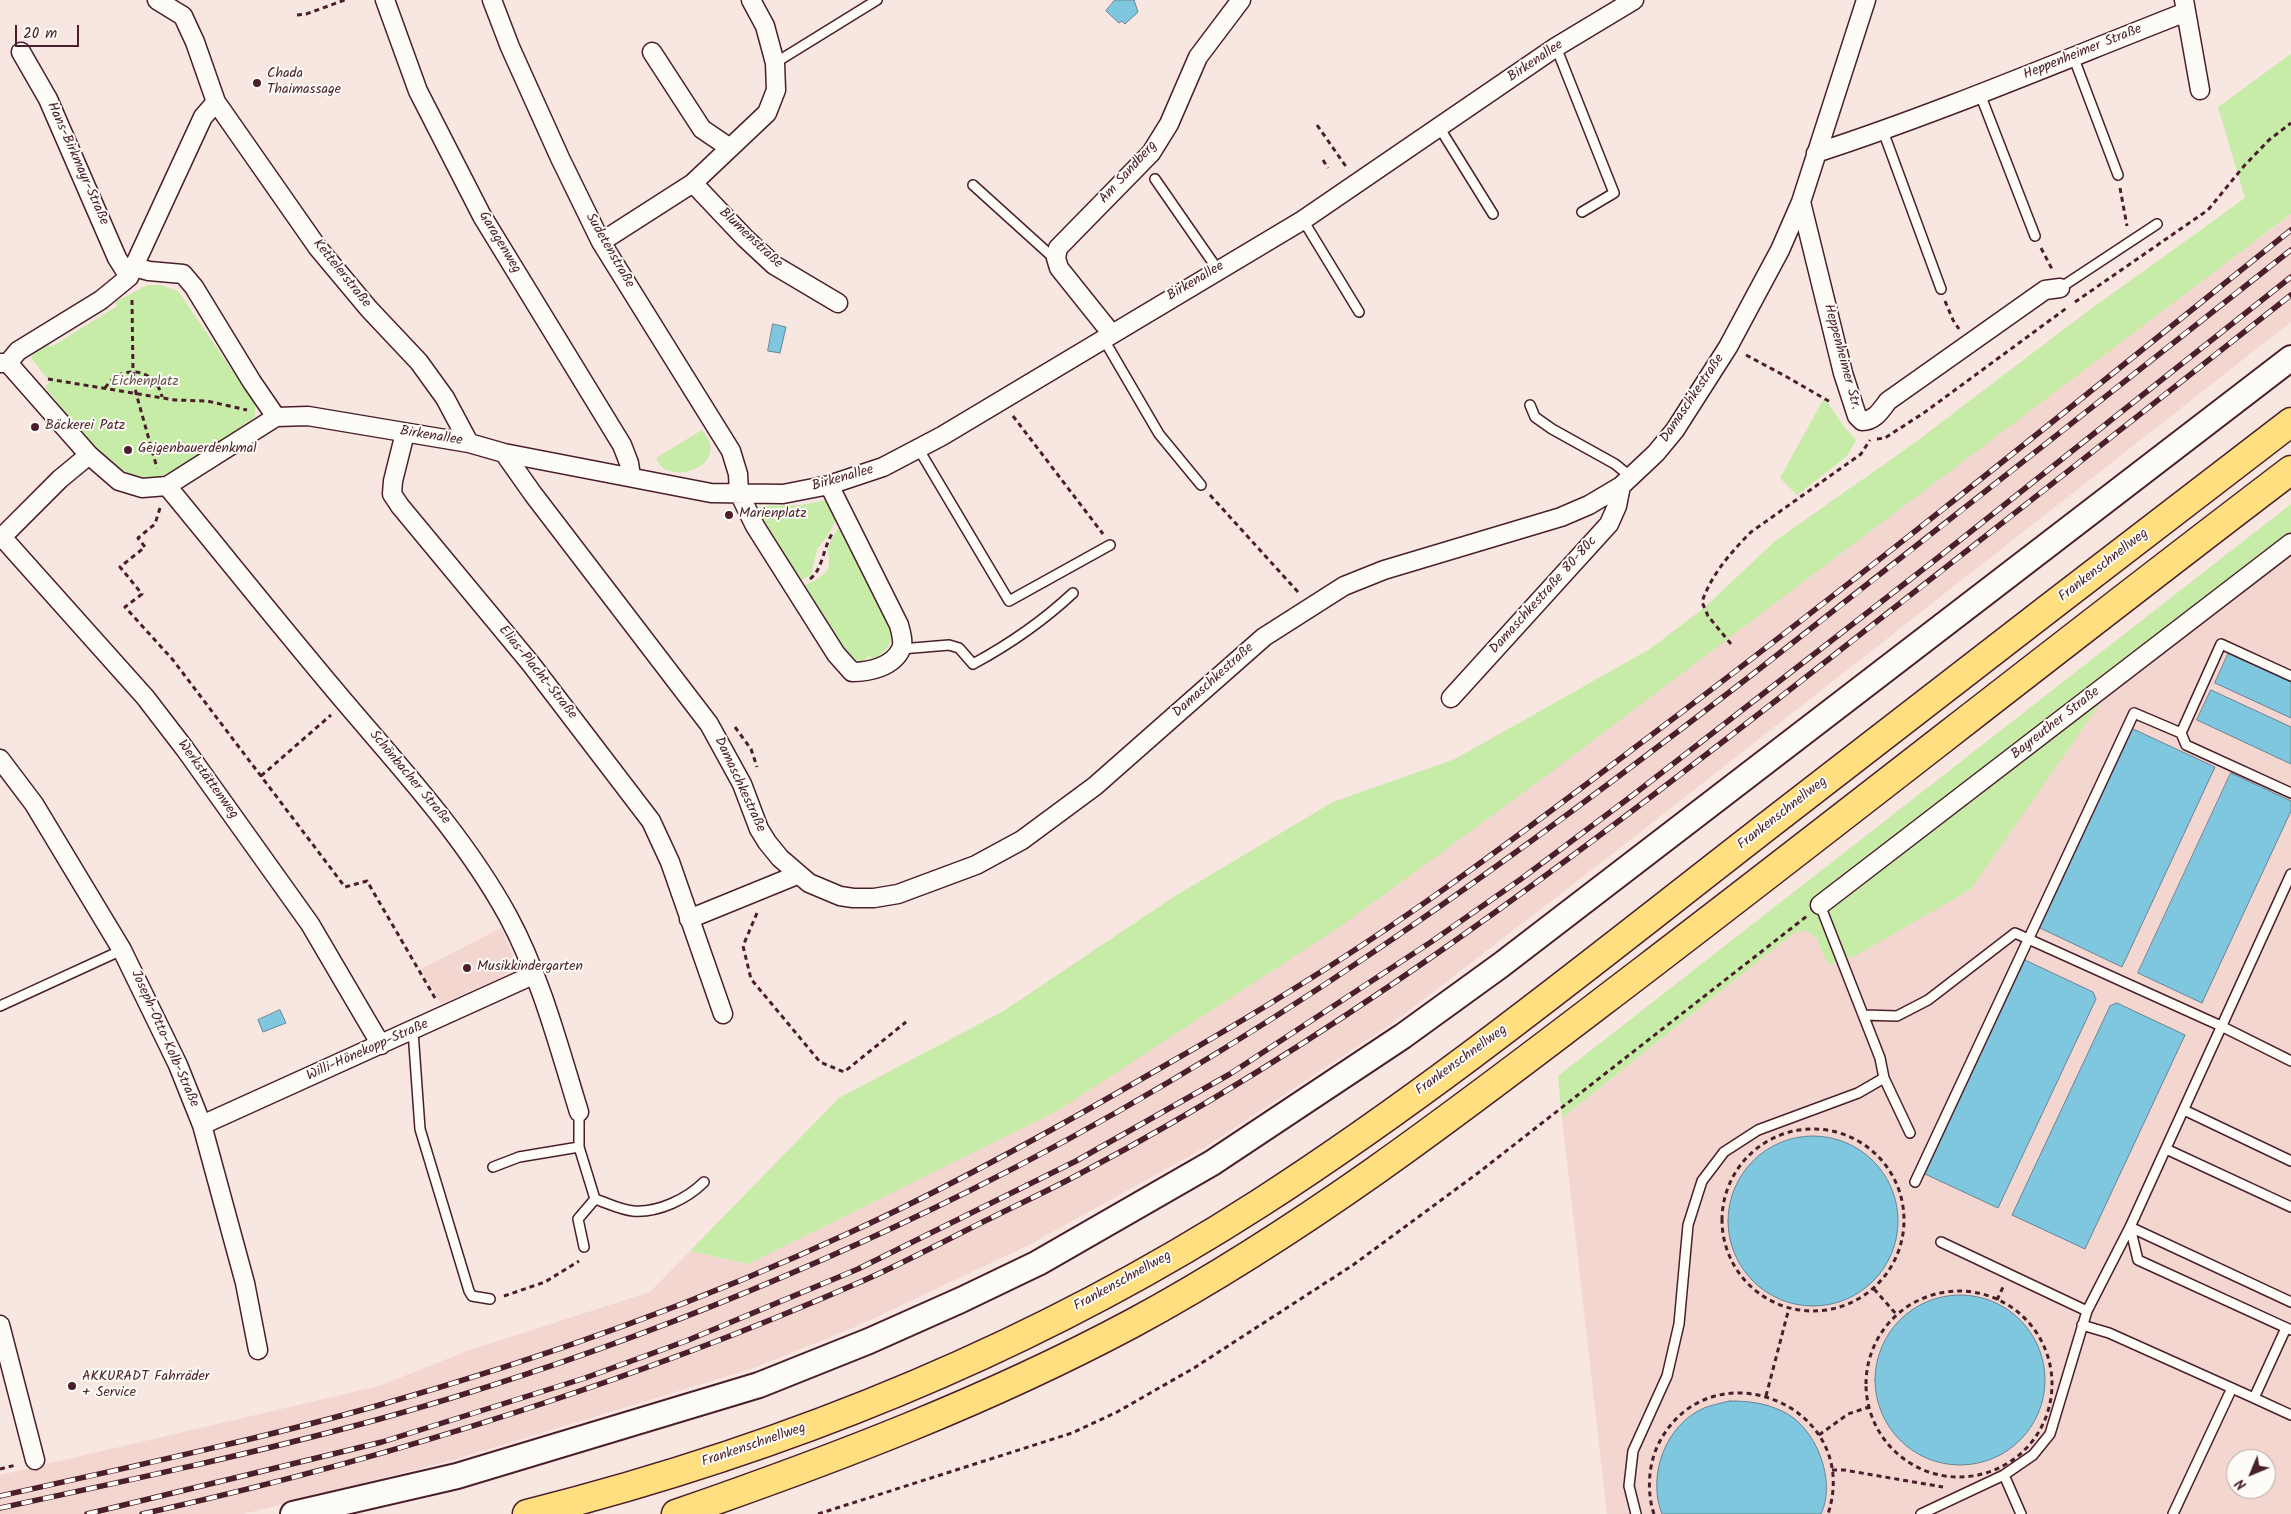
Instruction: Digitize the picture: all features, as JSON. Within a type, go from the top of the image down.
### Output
[{"type":"highway","name":"Frankenschnellweg","points":[[527,1514],[598,1496],[741,1451],[841,1415],[916,1384],[1012,1341],[1116,1288],[1257,1205],[1352,1142],[1545,1000],[2291,422]]},
{"type":"highway","points":[[676,1514],[807,1469],[1027,1378],[1137,1321],[1260,1248],[1436,1129],[2291,470]]},
{"type":"main road","points":[[293,1514],[457,1476],[759,1385],[869,1341],[961,1300],[1038,1263],[1141,1205],[1212,1163],[1403,1036],[1501,965],[2291,358]]},
{"type":"street","name":"Kettelerstraße","points":[[157,0],[182,16],[195,42],[216,102],[318,248],[418,362],[445,398],[468,442]]},
{"type":"street","name":"Garagenweg","points":[[385,0],[418,91],[467,188],[482,216],[622,445],[629,463],[631,476]]},
{"type":"street","name":"Sudetenstraße","points":[[492,0],[510,47],[601,242],[731,451],[738,474],[739,493]]},
{"type":"street","points":[[601,242],[693,183],[767,113],[776,90],[775,63],[765,26],[751,0]]},
{"type":"street","name":"Am Sandberg","points":[[1057,261],[1058,248],[1151,153],[1169,124],[1198,57],[1241,0]]},
{"type":"street","name":"Birkenallee","points":[[276,417],[308,416],[468,442],[504,453],[712,492],[783,494],[829,485],[884,466],[918,448],[1303,220],[1556,47],[1634,0]]},
{"type":"street","name":"Damaschkestraße","points":[[504,453],[539,502],[709,724],[742,784],[759,828],[780,858],[809,883],[840,896],[874,898],[898,894],[976,865],[1022,840],[1054,818],[1095,786],[1264,637],[1344,586],[1384,570],[1561,517],[1589,505],[1626,481],[1656,453],[1705,384],[1750,309],[1780,250],[1801,202],[1866,0]]},
{"type":"street","name":"Heppenheimer Straße","points":[[1816,153],[1883,131],[1980,94],[2073,56],[2185,6],[2200,90]]},
{"type":"street","name":"Hans-Birkmayr-Straße","points":[[21,52],[48,99],[117,258],[131,272]]},
{"type":"street","points":[[652,52],[702,129],[730,148]]},
{"type":"street","points":[[131,272],[149,271],[183,274],[194,287],[252,382],[276,417],[167,486],[142,488],[118,481],[89,455],[4,363],[18,350],[100,300],[131,272],[203,117],[216,102]]},
{"type":"street","name":"Blumenstraße","points":[[693,183],[745,238],[774,265],[838,303]]},
{"type":"street","name":"Heppenheimer Str.","points":[[1801,202],[1843,373],[1857,416],[1862,421],[1868,421],[1877,415],[1888,401],[2045,290],[2060,288]]},
{"type":"street","points":[[1057,261],[1059,268],[1107,335]]},
{"type":"street","name":"Elias-Placht-Straße","points":[[405,433],[393,481],[392,494],[532,664],[641,806],[660,838],[723,1014]]},
{"type":"street","points":[[1,538],[60,479],[89,455]]},
{"type":"street","name":"Damaschkestraße 80-80c","points":[[1451,698],[1609,524],[1626,481]]},
{"type":"street","points":[[739,493],[755,526],[836,654],[852,672],[872,672],[892,660],[901,649],[902,640],[899,625],[829,485]]},
{"type":"street","name":"Schönbacher Straße","points":[[167,486],[345,703],[438,812],[483,873],[516,932],[533,975],[579,1112]]},
{"type":"street","name":"Werkstättenweg","points":[[1,538],[145,697],[185,749],[310,924],[381,1045]]},
{"type":"street","name":"Bayreuther Straße","points":[[1820,905],[2291,543]]},
{"type":"street","name":"Joseph-Otto-Kolb-Straße","points":[[0,759],[34,804],[122,950],[155,1016],[202,1125],[245,1283],[258,1350]]},
{"type":"street","points":[[690,919],[797,874]]},
{"type":"street","name":"Willi-Hönekopp-Straße","points":[[202,1125],[533,975]]},
{"type":"street","points":[[0,1324],[35,1460]]},
{"type":"lane","points":[[775,63],[876,0]]},
{"type":"lane","points":[[1556,47],[1614,193],[1582,212]]},
{"type":"lane","points":[[2073,56],[2118,175]]},
{"type":"lane","points":[[1980,94],[2035,236]]},
{"type":"lane","points":[[1439,127],[1493,214]]},
{"type":"lane","points":[[1883,131],[1941,289]]},
{"type":"lane","points":[[1155,179],[1218,270]]},
{"type":"lane","points":[[973,184],[1057,261]]},
{"type":"lane","points":[[1303,220],[1359,312]]},
{"type":"lane","points":[[2060,288],[2157,224]]},
{"type":"lane","points":[[1107,335],[1159,434],[1201,484]]},
{"type":"lane","points":[[1530,405],[1535,417],[1552,429],[1615,464],[1626,481]]},
{"type":"lane","points":[[918,448],[1009,601],[1110,545]]},
{"type":"lane","points":[[901,649],[949,645],[959,648],[973,664],[1005,647],[1032,628],[1073,593]]},
{"type":"lane","points":[[2181,733],[2222,644],[2291,676]]},
{"type":"lane","points":[[1915,1182],[2134,713],[2181,733],[2186,745],[2291,793]]},
{"type":"lane","points":[[1921,1514],[2004,1475],[2033,1455],[2050,1434],[2087,1311],[2130,1227],[2291,874]]},
{"type":"lane","points":[[1820,905],[1880,1058],[1884,1078],[1910,1133]]},
{"type":"lane","points":[[1863,1015],[1898,1016],[1928,1000],[2015,933],[2221,1026],[2291,1061]]},
{"type":"lane","points":[[0,1006],[122,950]]},
{"type":"lane","points":[[413,1031],[420,1129],[468,1291],[472,1296],[490,1298]]},
{"type":"lane","points":[[1636,1514],[1629,1486],[1633,1451],[1667,1376],[1680,1324],[1688,1226],[1702,1181],[1724,1152],[1758,1130],[1858,1093],[1884,1078]]},
{"type":"lane","points":[[2184,1110],[2291,1161]]},
{"type":"lane","points":[[579,1112],[579,1146],[596,1199]]},
{"type":"lane","points":[[493,1167],[519,1157],[579,1146]]},
{"type":"lane","points":[[2166,1149],[2291,1207]]},
{"type":"lane","points":[[596,1199],[632,1211],[650,1210],[682,1199],[695,1191],[704,1182]]},
{"type":"lane","points":[[584,1247],[578,1219],[596,1199]]},
{"type":"lane","points":[[2130,1227],[2291,1302]]},
{"type":"lane","points":[[2130,1227],[2138,1260],[2288,1329],[2254,1398]]},
{"type":"lane","points":[[1940,1242],[2087,1311]]},
{"type":"lane","points":[[2082,1325],[2109,1332],[2291,1415]]},
{"type":"lane","points":[[2173,1514],[2232,1388]]},
{"type":"lane","points":[[2004,1475],[2022,1514]]},
{"type":"path","points":[[297,15],[306,14],[345,0]]},
{"type":"path","points":[[1318,125],[1341,160]]},
{"type":"path","points":[[1323,160],[1328,168]]},
{"type":"path","points":[[2118,175],[2130,242]]},
{"type":"path","points":[[2035,236],[2050,263],[2060,288]]},
{"type":"path","points":[[131,272],[134,322],[133,372],[136,393],[160,476],[167,486],[155,524],[138,538],[145,547],[120,567],[142,594],[125,607],[173,660],[345,887],[367,881],[445,1015]]},
{"type":"path","points":[[1941,289],[1953,320],[1969,342]]},
{"type":"path","points":[[4,363],[48,379],[162,397],[207,401],[276,417]]},
{"type":"path","points":[[105,388],[121,374],[143,372],[151,376],[162,397]]},
{"type":"path","points":[[1001,400],[1110,545]]},
{"type":"path","points":[[1731,644],[1708,616],[1702,602],[1707,586],[1738,545],[1763,522],[1861,454],[1870,439]]},
{"type":"path","points":[[1201,484],[1310,606]]},
{"type":"path","points":[[794,587],[812,578],[819,570],[826,543],[843,514]]},
{"type":"path","points":[[261,776],[345,703]]},
{"type":"path","points":[[768,887],[743,946],[751,979],[820,1062],[844,1072],[906,1022]]},
{"type":"path","points":[[818,1514],[1072,1433],[1117,1412],[1194,1368],[1376,1248],[1478,1173],[1820,905]]},
{"type":"path","points":[[1817,1129],[1834,1132],[1866,1146],[1880,1158],[1898,1188],[1903,1203],[1903,1234],[1893,1264],[1874,1289],[1862,1298],[1834,1310],[1819,1312],[1789,1308],[1772,1302],[1757,1293],[1734,1266],[1722,1232],[1724,1197],[1730,1180],[1740,1166],[1752,1152],[1766,1142],[1782,1134],[1799,1130],[1817,1129]]},
{"type":"path","points":[[490,1298],[513,1294],[544,1282],[583,1258],[584,1247]]},
{"type":"path","points":[[1874,1289],[1897,1315]]},
{"type":"path","points":[[1952,1292],[1983,1295],[2012,1309],[2026,1320],[2037,1334],[2045,1350],[2051,1376],[2050,1403],[2036,1436],[2025,1450],[1996,1470],[1979,1475],[1961,1477],[1944,1476],[1926,1471],[1910,1463],[1884,1439],[1869,1407],[1866,1374],[1876,1341],[1897,1315],[1923,1298],[1952,1292]]},
{"type":"path","points":[[490,1298],[506,1301]]},
{"type":"path","points":[[1766,1396],[1789,1308]]},
{"type":"path","points":[[1654,1514],[1649,1488],[1650,1471],[1654,1454],[1661,1438],[1671,1424],[1698,1403],[1714,1396],[1740,1393],[1766,1396],[1793,1409],[1819,1435],[1829,1456],[1832,1470],[1834,1488],[1828,1514]]},
{"type":"path","points":[[1819,1435],[1848,1414],[1869,1407]]},
{"type":"path","points":[[1832,1470],[1844,1470],[1970,1492]]},
{"type":"shaded area","points":[[2291,214],[2291,322],[1606,859],[1394,1022],[1204,1148],[1029,1245],[855,1327],[751,1369],[456,1459],[244,1514],[0,1514],[0,1475],[379,1386],[467,1351],[650,1292],[690,1251],[748,1264],[2267,233]]},
{"type":"shaded area","points":[[2291,551],[2291,1514],[1607,1514],[1562,1118],[1795,932],[1806,931],[1816,937],[1828,965],[2113,685]]},
{"type":"shaded area","name":"Musikkindergarten","points":[[501,928],[513,955],[512,966],[508,972],[502,977],[441,1004],[421,969]]},
{"type":"green space","points":[[2291,54],[2291,214],[1542,779],[1341,926],[1057,1111],[748,1264],[690,1251],[839,1098],[1002,1012],[1175,896],[1333,802],[1455,759],[1650,649],[1704,608],[1775,541],[1913,444],[2080,317],[2245,198],[2218,107]]},
{"type":"green space","name":"Eichenplatz","points":[[148,285],[161,285],[178,291],[255,404],[255,417],[209,450],[171,472],[160,476],[143,477],[127,472],[111,462],[95,448],[45,387],[50,382],[31,358],[36,348],[47,342],[51,347],[117,306],[115,302]]},
{"type":"green space","points":[[1823,400],[1828,403],[1845,428],[1856,440],[1847,456],[1797,495],[1780,478]]},
{"type":"green space","points":[[702,430],[710,444],[710,452],[702,465],[687,472],[670,471],[661,466],[656,458]]},
{"type":"green space","points":[[827,500],[838,517],[827,537],[817,549],[811,575],[802,580],[797,580],[757,513],[760,506],[801,505]]},
{"type":"green space","points":[[2291,504],[2291,551],[2113,685],[1971,889],[1857,955],[1828,965],[1816,937],[1806,931],[1795,932],[1562,1118],[1558,1076]]},
{"type":"green space","points":[[841,523],[893,631],[891,641],[884,652],[873,660],[870,656],[865,659],[865,662],[856,660],[845,652],[801,587],[819,578],[826,572],[829,561],[829,544]]},
{"type":"water","points":[[1115,0],[1134,0],[1138,12],[1125,24],[1122,21],[1119,23],[1106,11]]},
{"type":"water","points":[[773,324],[786,327],[780,353],[768,351]]},
{"type":"water","points":[[2229,652],[2291,681],[2291,718],[2215,683]]},
{"type":"water","points":[[2211,690],[2291,727],[2291,764],[2197,720]]},
{"type":"water","points":[[2131,728],[2215,767],[2122,967],[2038,927]]},
{"type":"water","points":[[2231,773],[2291,801],[2291,811],[2202,1003],[2138,973]]},
{"type":"water","points":[[2025,960],[2093,992],[2096,999],[1998,1208],[1925,1174]]},
{"type":"water","points":[[2117,1003],[2185,1035],[2085,1249],[2012,1215],[2110,1006]]},
{"type":"water","points":[[280,1010],[286,1023],[263,1032],[258,1020]]},
{"type":"water","points":[[1813,1136],[1838,1140],[1853,1146],[1873,1161],[1888,1181],[1896,1204],[1898,1221],[1894,1246],[1888,1261],[1873,1281],[1853,1296],[1830,1304],[1813,1306],[1788,1302],[1773,1296],[1753,1281],[1738,1261],[1730,1238],[1728,1221],[1732,1196],[1738,1181],[1753,1161],[1773,1146],[1796,1138]]},
{"type":"water","points":[[1960,1295],[1985,1299],[2000,1305],[2020,1320],[2035,1340],[2043,1363],[2045,1380],[2041,1405],[2035,1420],[2020,1440],[2000,1455],[1977,1463],[1960,1465],[1935,1461],[1920,1455],[1900,1440],[1885,1420],[1877,1397],[1875,1380],[1879,1355],[1885,1340],[1900,1320],[1920,1305],[1943,1297]]},
{"type":"water","points":[[1730,1401],[1744,1401],[1776,1408],[1794,1418],[1805,1429],[1814,1441],[1825,1471],[1825,1501],[1821,1514],[1662,1514],[1658,1499],[1658,1468],[1670,1439],[1679,1426],[1690,1416],[1704,1408]]},
{"type":"railway","points":[[0,1496],[189,1454],[329,1419],[437,1388],[557,1349],[676,1306],[793,1258],[929,1195],[1044,1134],[1289,992],[1386,930],[1482,862],[1830,598],[2291,230]]},
{"type":"railway","points":[[0,1508],[189,1467],[283,1444],[453,1398],[529,1373],[679,1319],[826,1258],[971,1190],[1076,1135],[1178,1076],[1279,1014],[1377,950],[1570,813],[1825,618],[2291,250]]},
{"type":"railway","points":[[87,1514],[382,1442],[585,1378],[686,1341],[858,1269],[1076,1161],[1230,1074],[1431,942],[1521,879],[1633,795],[1935,560],[2291,277]]},
{"type":"railway","points":[[142,1514],[325,1469],[415,1443],[505,1416],[683,1354],[771,1320],[892,1267],[1061,1184],[1175,1121],[1265,1067],[1354,1010],[1526,890],[1695,763],[1842,649],[2291,295]]},
{"type":"place","name":"Chada Thaimassage","points":[[257,83]]},
{"type":"place","name":"Bäckerei Patz","points":[[35,427]]},
{"type":"place","name":"Geigenbauerdenkmal","points":[[128,450]]},
{"type":"place","name":"Marienplatz","points":[[729,515]]},
{"type":"place","name":"Musikkindergarten","points":[[467,968]]},
{"type":"place","name":"AKKURADT Fahrräder + Service","points":[[72,1386]]}]
